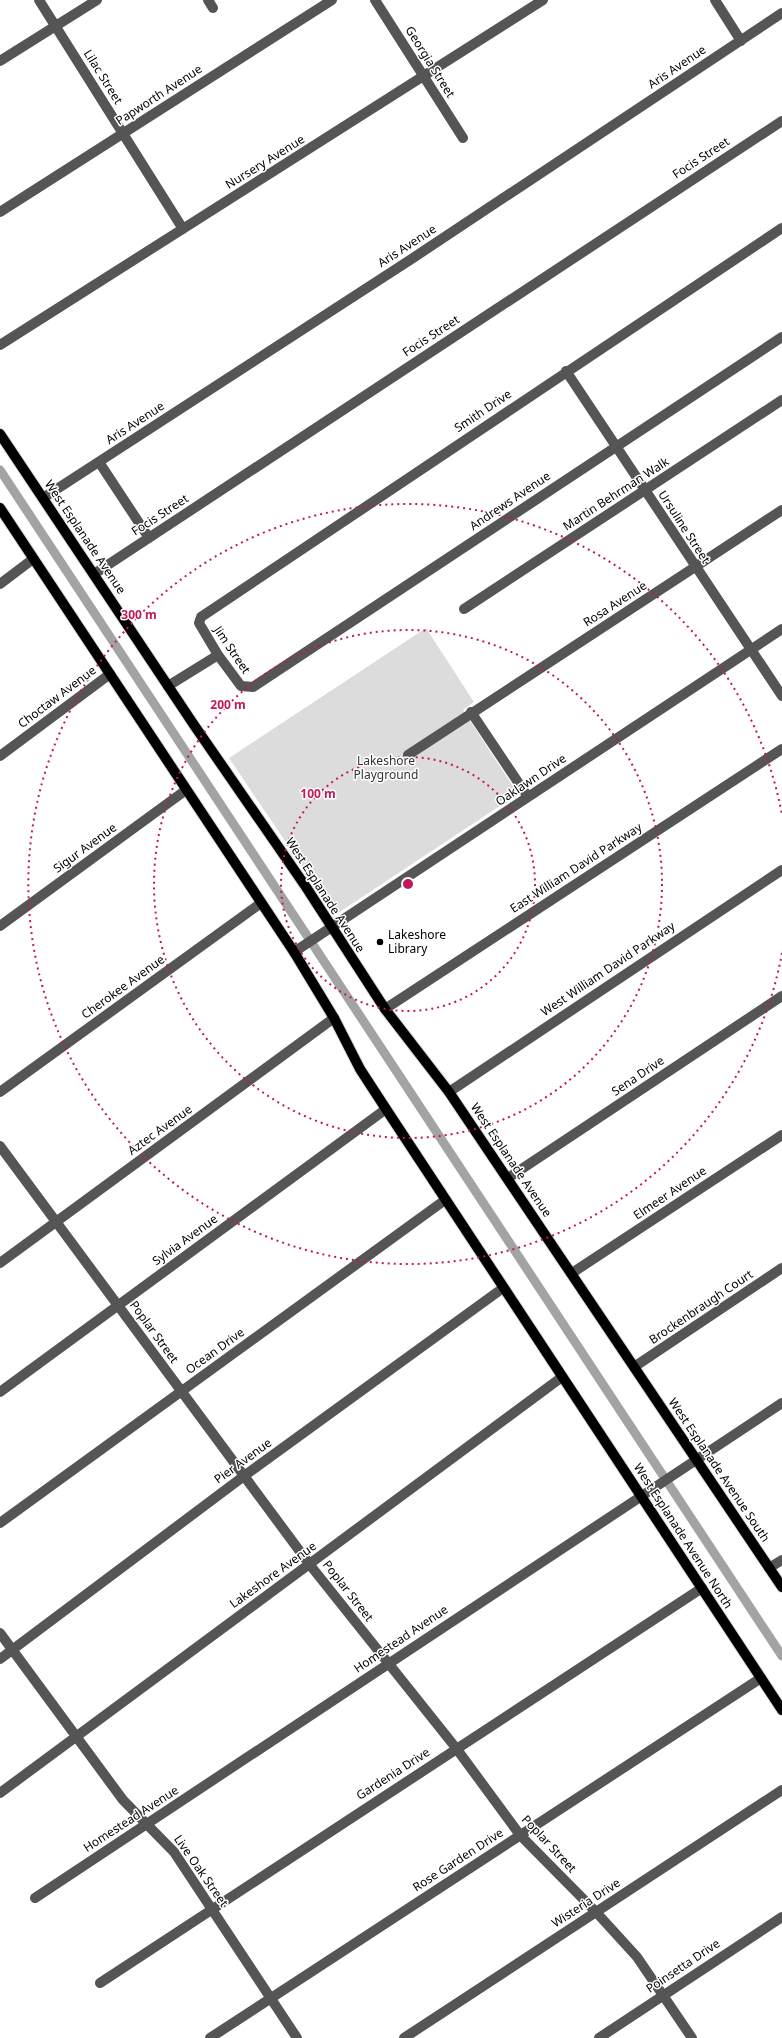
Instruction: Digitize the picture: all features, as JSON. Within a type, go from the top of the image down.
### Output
[{"type":"main road","name":"West Esplanade Avenue","points":[[0,434],[168,686],[306,887],[331,928],[385,1009],[449,1092],[634,1367]]},
{"type":"main road","points":[[0,508],[261,903],[297,950],[360,1069],[562,1377]]},
{"type":"main road","name":"West Esplanade Avenue South","points":[[634,1367],[782,1587]]},
{"type":"main road","name":"West Esplanade Avenue North","points":[[562,1377],[782,1710]]},
{"type":"street","name":"Lilac Street","points":[[39,0],[183,229]]},
{"type":"street","points":[[0,61],[97,0]]},
{"type":"street","name":"Papworth Avenue","points":[[0,212],[332,0]]},
{"type":"street","name":"Georgia Street","points":[[375,0],[463,138]]},
{"type":"street","name":"Nursery Avenue","points":[[0,345],[543,0]]},
{"type":"street","points":[[715,0],[741,41]]},
{"type":"street","name":"Aris Avenue","points":[[43,498],[413,258],[782,13]]},
{"type":"street","name":"Focis Street","points":[[94,574],[782,121]]},
{"type":"street","name":"Smith Drive","points":[[201,617],[566,371],[782,228]]},
{"type":"street","name":"Andrews Avenue","points":[[253,687],[782,337]]},
{"type":"street","name":"Ursuline Street","points":[[566,371],[782,696]]},
{"type":"street","name":"Martin Behrman Walk","points":[[464,609],[782,400]]},
{"type":"street","points":[[99,462],[149,538]]},
{"type":"street","name":"Rosa Avenue","points":[[408,754],[782,510]]},
{"type":"street","points":[[0,584],[34,559]]},
{"type":"street","name":"Jim Street","points":[[201,617],[200,624],[218,654],[241,686],[253,687]]},
{"type":"street","name":"Oaklawn Drive","points":[[297,950],[782,629]]},
{"type":"street","points":[[168,686],[218,654]]},
{"type":"street","name":"Choctaw Avenue","points":[[0,756],[110,674]]},
{"type":"street","points":[[471,712],[528,797]]},
{"type":"street","name":"East William David Parkway","points":[[385,1009],[782,749]]},
{"type":"street","name":"Sigur Avenue","points":[[0,926],[186,790]]},
{"type":"street","name":"West William David Parkway","points":[[449,1092],[782,870]]},
{"type":"street","name":"Cherokee Avenue","points":[[0,1092],[261,903]]},
{"type":"street","name":"Sena Drive","points":[[508,1178],[780,1000]]},
{"type":"street","name":"Aztec Avenue","points":[[0,1263],[334,1018]]},
{"type":"street","name":"Sylvia Avenue","points":[[0,1392],[386,1109]]},
{"type":"street","name":"Elmeer Avenue","points":[[572,1274],[782,1135]]},
{"type":"street","name":"Poplar Street","points":[[0,1146],[310,1565],[456,1748],[520,1835],[596,1912],[637,1957],[692,2038]]},
{"type":"street","name":"Ocean Drive","points":[[0,1523],[445,1200]]},
{"type":"street","name":"Brockenbraugh Court","points":[[634,1367],[782,1268]]},
{"type":"street","name":"Pier Avenue","points":[[0,1659],[244,1476],[503,1288]]},
{"type":"street","name":"Lakeshore Avenue","points":[[0,1793],[562,1377]]},
{"type":"street","name":"Homestead Avenue","points":[[35,1898],[782,1403]]},
{"type":"street","points":[[769,1568],[782,1560]]},
{"type":"street","name":"Gardenia Drive","points":[[100,1982],[702,1588]]},
{"type":"street","name":"Live Oak Street","points":[[0,1633],[123,1800],[174,1852],[297,2038]]},
{"type":"street","name":"Rose Garden Drive","points":[[210,2038],[761,1678]]},
{"type":"street","name":"Wisteria Drive","points":[[404,2038],[782,1790]]},
{"type":"street","name":"Poinsetta Drive","points":[[599,2038],[782,1917]]},
{"type":"green space","name":"Lakeshore Playground","points":[[426,628],[474,702],[463,710],[518,794],[335,915],[229,758]]},
{"type":"waterway","points":[[0,470],[782,1656]]},
{"type":"place","name":"Lakeshore Library","points":[[380,942]]}]
